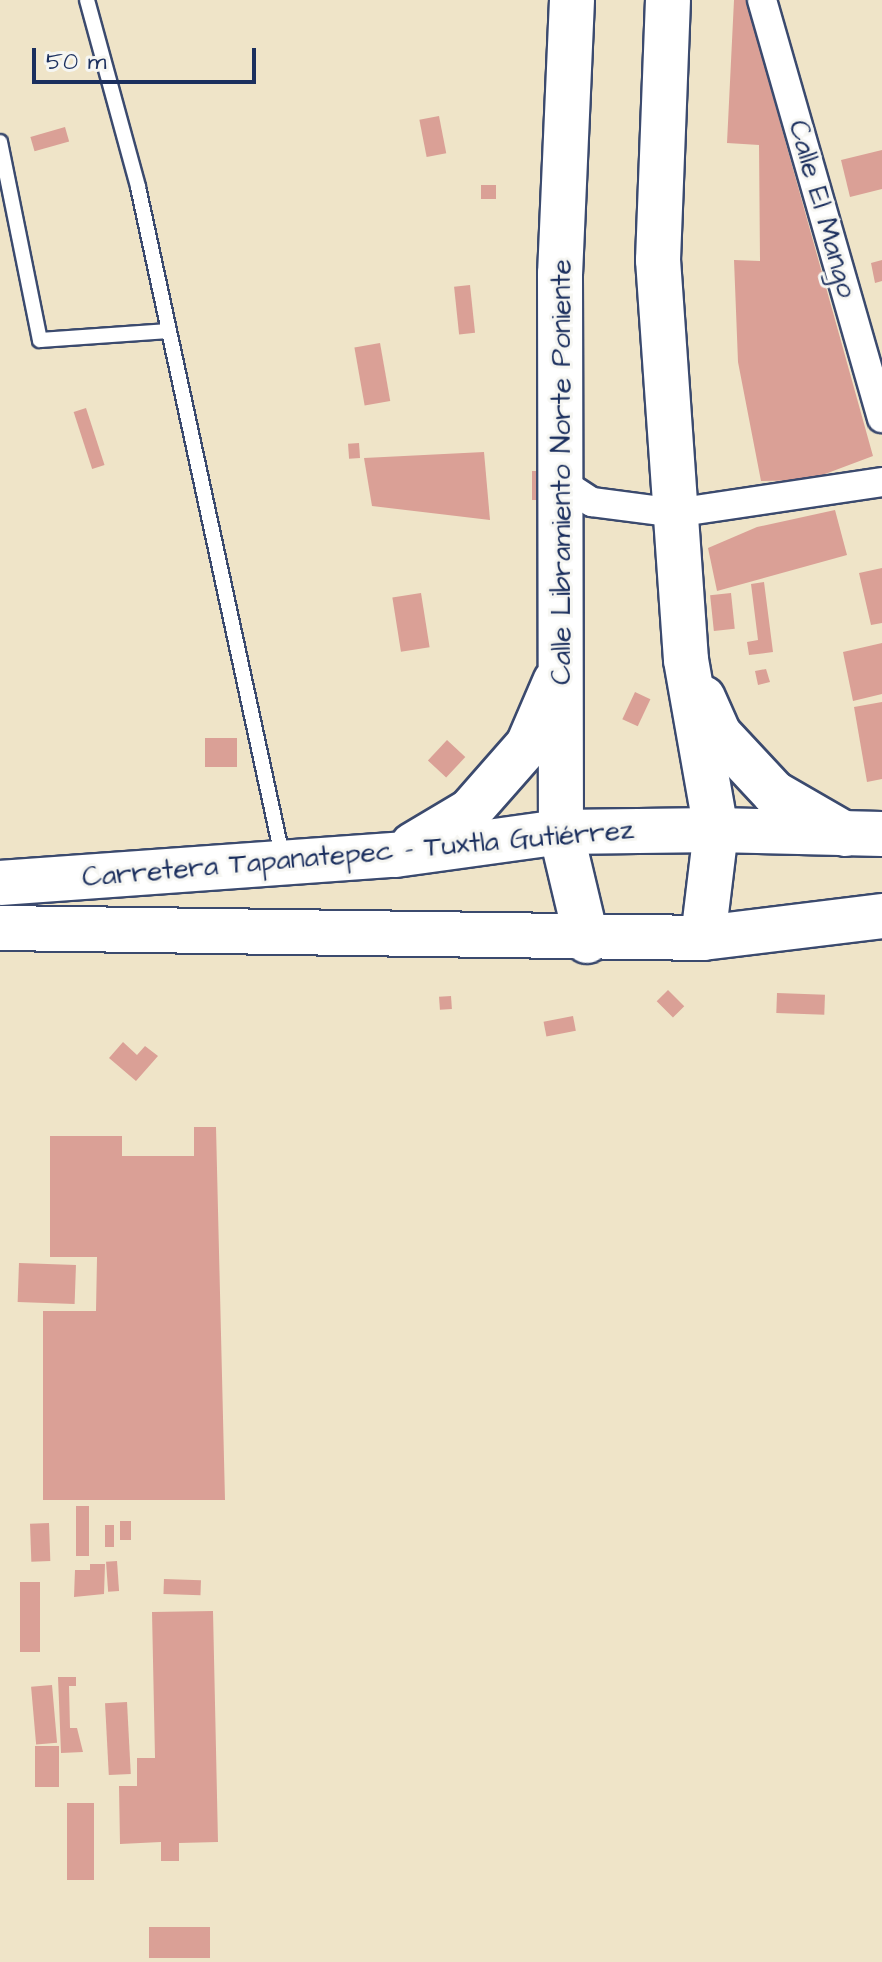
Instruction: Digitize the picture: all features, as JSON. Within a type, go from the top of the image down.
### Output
[{"type":"main road","name":"Calle Libramiento Norte Poniente","points":[[572,0],[560,274],[561,832],[587,941]]},
{"type":"main road","points":[[668,0],[658,260],[686,660],[716,830],[703,938]]},
{"type":"main road","points":[[686,660],[719,734],[774,793],[863,834]]},
{"type":"main road","points":[[395,855],[470,811],[528,745],[562,665]]},
{"type":"main road","name":"Carretera Tapanatepec - Tuxtla Gutiérrez","points":[[0,883],[283,860],[395,855],[561,832],[716,830],[863,834]]},
{"type":"main road","name":"Carretera Tapanatepec - Tuxtla Gutiérrez","points":[[0,928],[587,941],[703,938],[882,916]]},
{"type":"street","name":"Calle El Mango","points":[[762,0],[882,418]]},
{"type":"street","points":[[561,482],[592,502],[675,513],[882,482]]},
{"type":"lane","points":[[87,0],[169,331],[283,860]]},
{"type":"lane","points":[[0,142],[40,340],[169,331]]},
{"type":"building","points":[[734,0],[746,0],[873,456],[809,480],[761,481],[738,362],[734,260],[760,261],[759,145],[727,143]]},
{"type":"building","points":[[439,116],[446,153],[427,157],[419,120]]},
{"type":"building","points":[[65,127],[69,141],[35,151],[30,137]]},
{"type":"building","points":[[882,150],[882,189],[850,197],[841,160]]},
{"type":"building","points":[[481,185],[496,185],[496,199],[481,199]]},
{"type":"building","points":[[882,260],[882,281],[875,283],[871,263]]},
{"type":"building","points":[[470,285],[475,333],[459,334],[454,287]]},
{"type":"building","points":[[380,343],[390,401],[365,406],[354,348]]},
{"type":"building","points":[[86,408],[105,465],[92,469],[74,412]]},
{"type":"building","points":[[359,443],[360,458],[349,459],[348,444]]},
{"type":"building","points":[[484,452],[490,520],[372,506],[364,458]]},
{"type":"building","points":[[532,471],[544,471],[544,500],[532,500]]},
{"type":"building","points":[[835,510],[847,555],[717,591],[708,548],[757,527]]},
{"type":"building","points":[[882,568],[882,623],[871,625],[859,573]]},
{"type":"building","points":[[764,582],[773,652],[749,655],[747,642],[758,640],[751,584]]},
{"type":"building","points":[[421,593],[430,647],[401,652],[392,598]]},
{"type":"building","points":[[731,593],[735,629],[714,631],[710,595]]},
{"type":"building","points":[[882,643],[882,694],[853,701],[843,652]]},
{"type":"building","points":[[766,669],[770,682],[758,685],[755,671]]},
{"type":"building","points":[[635,692],[650,699],[638,726],[622,719]]},
{"type":"building","points":[[882,702],[882,779],[867,782],[854,707]]},
{"type":"building","points":[[205,738],[237,738],[237,767],[205,767]]},
{"type":"building","points":[[447,740],[465,757],[446,778],[428,760]]},
{"type":"building","points":[[668,990],[684,1006],[673,1018],[657,1001]]},
{"type":"building","points":[[777,993],[825,995],[824,1015],[776,1013]]},
{"type":"building","points":[[451,996],[452,1009],[440,1010],[439,997]]},
{"type":"building","points":[[573,1016],[576,1031],[546,1036],[544,1022]]},
{"type":"building","points":[[123,1042],[137,1055],[145,1046],[158,1056],[136,1081],[109,1058]]},
{"type":"building","points":[[194,1127],[216,1127],[225,1500],[43,1500],[43,1311],[96,1311],[97,1257],[50,1257],[50,1136],[122,1136],[122,1156],[194,1156]]},
{"type":"building","points":[[19,1263],[76,1265],[75,1304],[18,1302]]},
{"type":"building","points":[[76,1506],[89,1506],[89,1556],[76,1556]]},
{"type":"building","points":[[120,1521],[131,1521],[131,1540],[120,1540]]},
{"type":"building","points":[[49,1523],[50,1561],[31,1562],[30,1524]]},
{"type":"building","points":[[105,1525],[114,1525],[114,1547],[105,1547]]},
{"type":"building","points":[[117,1561],[119,1591],[108,1592],[106,1562]]},
{"type":"building","points":[[90,1564],[105,1564],[104,1594],[74,1597],[75,1570],[90,1570]]},
{"type":"building","points":[[164,1579],[201,1580],[200,1595],[163,1594]]},
{"type":"building","points":[[20,1582],[40,1582],[40,1652],[20,1652]]},
{"type":"building","points":[[213,1611],[218,1842],[179,1843],[179,1861],[161,1861],[161,1842],[120,1844],[119,1786],[137,1786],[137,1758],[155,1758],[152,1612]]},
{"type":"building","points":[[58,1677],[76,1677],[76,1686],[69,1686],[70,1728],[77,1728],[83,1752],[61,1753]]},
{"type":"building","points":[[52,1685],[57,1743],[36,1745],[31,1687]]},
{"type":"building","points":[[127,1702],[131,1774],[109,1775],[105,1703]]},
{"type":"building","points":[[35,1746],[59,1746],[59,1787],[35,1787]]},
{"type":"building","points":[[67,1803],[94,1803],[94,1880],[67,1880]]},
{"type":"building","points":[[149,1927],[210,1927],[210,1958],[149,1958]]}]
